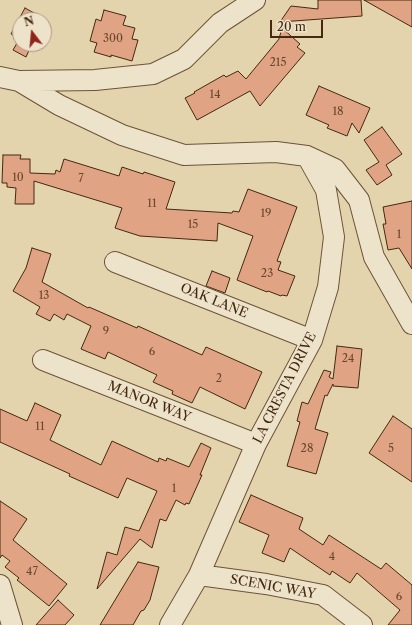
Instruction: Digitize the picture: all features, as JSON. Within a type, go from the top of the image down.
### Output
[{"type":"street","points":[[220,23],[232,0]]},
{"type":"street","points":[[9,79],[95,80],[153,74],[184,59],[220,23],[255,0]]},
{"type":"street","points":[[9,79],[122,136],[184,154],[276,152],[307,156],[335,168],[359,200],[374,257],[412,324]]},
{"type":"street","name":"LA CRESTA DRIVE","points":[[170,625],[199,574],[256,444],[312,340],[328,287],[334,237],[326,190],[307,156]]},
{"type":"street","name":"OAK LANE","points":[[115,262],[312,340]]},
{"type":"street","name":"MANOR WAY","points":[[43,360],[256,444]]},
{"type":"street","name":"SCENIC WAY","points":[[199,574],[266,584],[323,595],[362,625]]},
{"type":"street","points":[[0,585],[12,625]]},
{"type":"building","points":[[318,0],[361,0],[362,16],[280,22],[291,6],[318,9]]},
{"type":"building","points":[[364,0],[412,0],[412,27],[387,13]]},
{"type":"building","points":[[25,8],[32,12],[23,12]]},
{"type":"building","points":[[104,10],[126,16],[123,25],[135,28],[132,39],[138,40],[132,61],[94,52],[97,43],[90,41],[96,19],[101,21]]},
{"type":"building","points":[[282,28],[300,44],[297,47],[305,53],[260,106],[250,91],[197,120],[185,98],[224,75],[226,77],[238,71],[246,79],[279,39]]},
{"type":"building","points":[[17,52],[28,52],[26,57]]},
{"type":"building","points":[[319,86],[370,108],[359,133],[352,123],[347,136],[327,128],[329,125],[306,115]]},
{"type":"building","points":[[382,127],[402,154],[386,165],[392,175],[377,185],[366,170],[379,162],[364,140]]},
{"type":"building","points":[[3,155],[21,155],[20,159],[30,159],[30,173],[55,174],[56,170],[60,172],[64,159],[119,176],[122,167],[175,182],[166,209],[232,213],[233,211],[239,212],[248,189],[297,207],[277,261],[281,262],[278,270],[295,276],[287,296],[267,292],[237,280],[253,236],[218,223],[217,241],[140,236],[115,228],[122,208],[34,181],[34,204],[15,204],[16,188],[7,187],[7,183],[2,183]]},
{"type":"building","points":[[412,201],[412,269],[399,248],[388,250],[383,224],[386,224],[383,207]]},
{"type":"building","points":[[32,248],[51,254],[42,282],[88,308],[89,307],[137,328],[138,326],[202,355],[206,347],[262,372],[245,409],[200,387],[192,403],[172,394],[173,391],[153,382],[157,375],[108,352],[105,359],[81,349],[91,326],[67,314],[64,320],[54,314],[50,321],[36,314],[40,307],[13,291],[26,268]]},
{"type":"building","points":[[212,271],[230,278],[225,293],[206,286]]},
{"type":"building","points":[[337,346],[362,349],[358,388],[333,386],[333,384],[327,396],[325,395],[315,429],[328,433],[316,474],[287,466],[300,422],[297,421],[302,402],[308,404],[324,370],[331,372],[329,377],[333,379]]},
{"type":"building","points":[[35,403],[61,415],[50,440],[101,465],[112,441],[158,462],[159,458],[166,461],[167,458],[189,467],[201,443],[211,448],[200,475],[202,475],[189,504],[186,503],[185,505],[176,500],[166,521],[160,519],[152,548],[140,539],[97,589],[107,552],[117,555],[125,527],[139,531],[157,491],[127,478],[118,498],[0,442],[0,409],[27,421]]},
{"type":"building","points":[[393,416],[412,429],[412,482],[369,453]]},
{"type":"building","points":[[251,495],[303,518],[299,529],[323,545],[329,535],[381,569],[386,563],[412,585],[412,625],[388,625],[400,610],[357,573],[350,583],[332,571],[330,575],[290,548],[284,562],[262,553],[269,535],[239,522]]},
{"type":"building","points":[[0,501],[27,519],[13,540],[67,584],[49,606],[17,580],[19,578],[5,567],[10,561],[2,555],[0,558]]},
{"type":"building","points":[[138,562],[159,567],[150,600],[144,610],[141,611],[133,625],[100,625]]},
{"type":"building","points":[[58,600],[74,615],[65,625],[36,625]]}]
